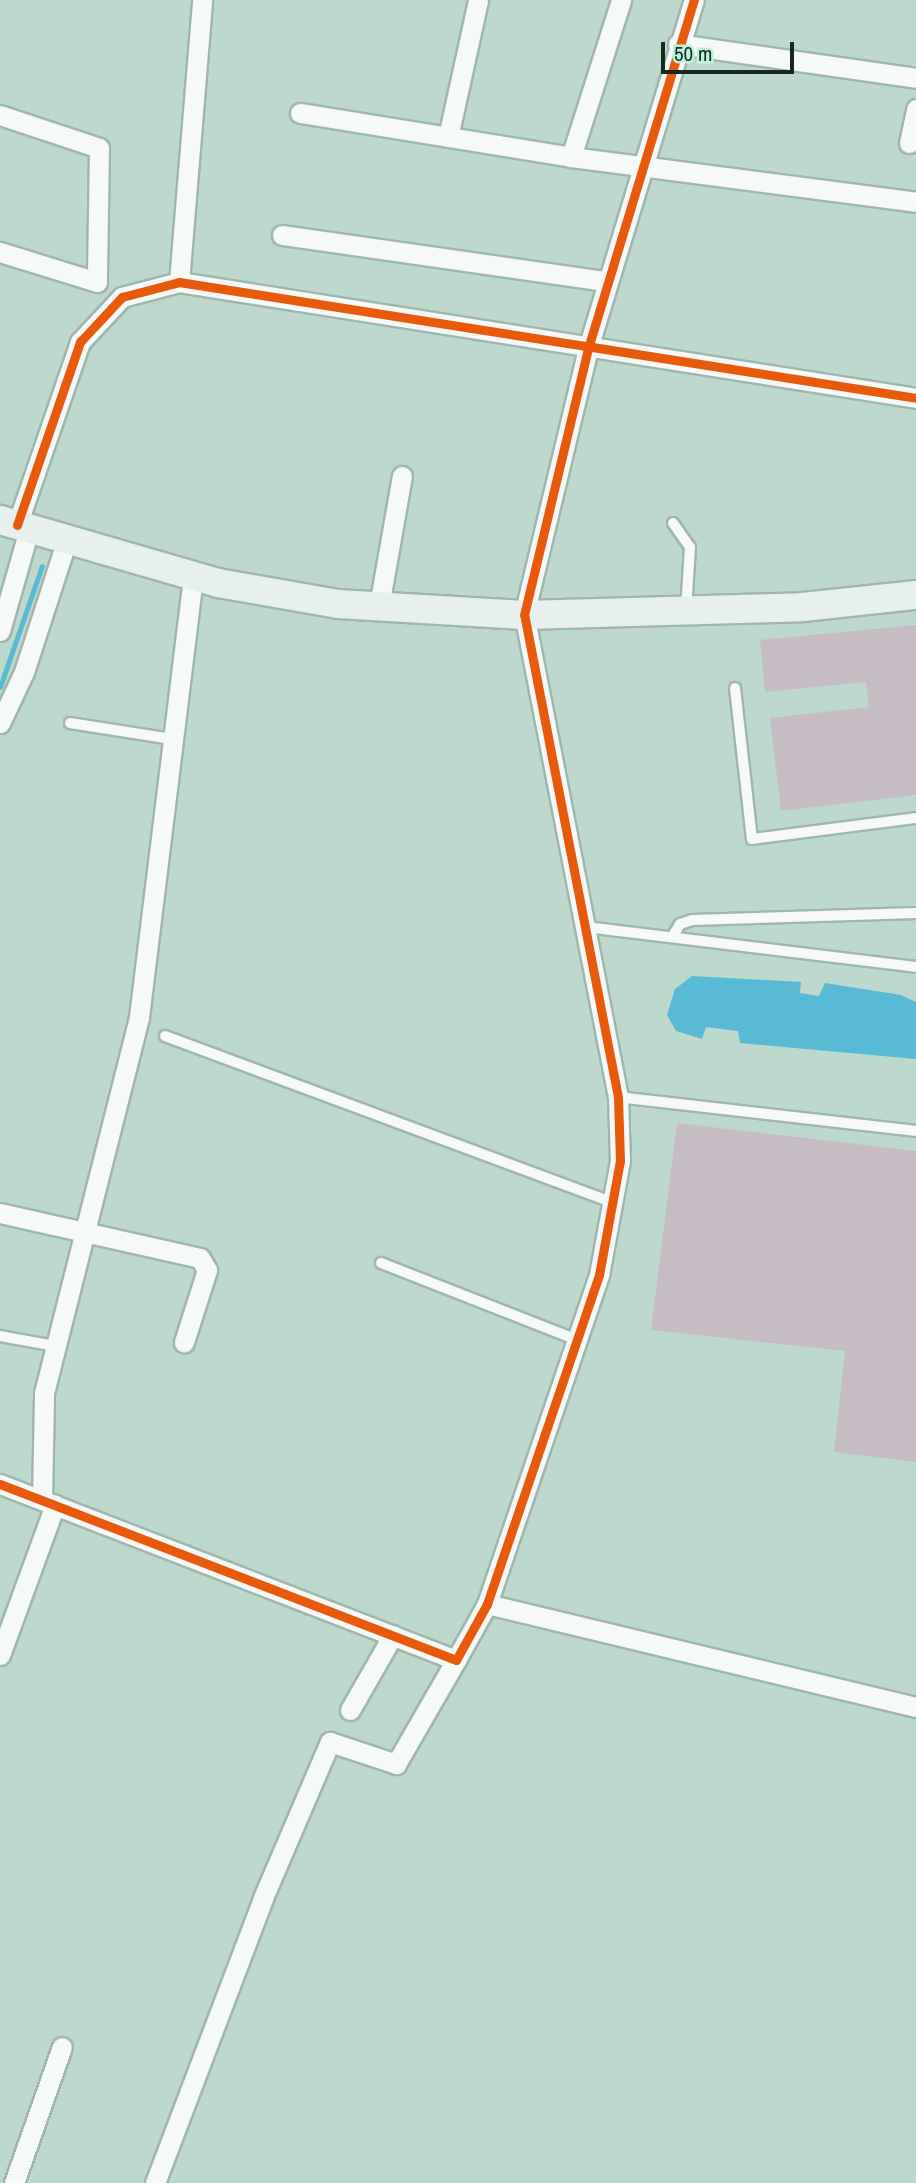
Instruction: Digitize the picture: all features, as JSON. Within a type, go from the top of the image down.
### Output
[{"type":"main road","points":[[16,525],[278,596],[379,606],[524,615],[803,607],[916,595]]},
{"type":"street","points":[[179,282],[202,0]]},
{"type":"street","points":[[448,137],[478,0]]},
{"type":"street","points":[[571,157],[621,0]]},
{"type":"street","points":[[155,2183],[264,1898],[330,1742],[396,1764],[487,1604],[599,1275],[620,1161],[618,1097],[524,615],[589,345],[678,44],[694,0]]},
{"type":"street","points":[[678,44],[916,78]]},
{"type":"street","points":[[909,143],[916,109]]},
{"type":"street","points":[[300,113],[571,157],[916,202]]},
{"type":"street","points":[[0,115],[99,148],[96,282],[0,252]]},
{"type":"street","points":[[282,235],[607,281]]},
{"type":"street","points":[[0,631],[16,525],[80,342],[122,297],[179,282],[916,398]]},
{"type":"street","points":[[379,606],[402,476]]},
{"type":"street","points":[[0,723],[28,660],[67,540]]},
{"type":"street","points":[[0,1655],[49,1502],[44,1393],[82,1230],[139,1017],[193,575]]},
{"type":"street","points":[[0,1213],[82,1230],[205,1262],[207,1270],[184,1342]]},
{"type":"street","points":[[0,1484],[456,1660]]},
{"type":"street","points":[[487,1604],[916,1707]]},
{"type":"street","points":[[351,1710],[393,1635]]},
{"type":"street","points":[[14,2183],[62,2047]]},
{"type":"lane","points":[[673,523],[690,547],[686,610]]},
{"type":"lane","points":[[735,688],[752,839],[916,818]]},
{"type":"lane","points":[[70,723],[172,739]]},
{"type":"lane","points":[[672,937],[680,924],[692,920],[916,913]]},
{"type":"lane","points":[[586,927],[916,967]]},
{"type":"lane","points":[[165,1036],[614,1203]]},
{"type":"lane","points":[[618,1097],[916,1131]]},
{"type":"lane","points":[[381,1263],[577,1340]]},
{"type":"lane","points":[[0,1336],[55,1346]]},
{"type":"water","points":[[692,976],[801,982],[800,993],[819,996],[825,983],[901,995],[916,1002],[916,1059],[740,1043],[738,1031],[706,1027],[702,1039],[676,1031],[667,1015],[675,989]]},
{"type":"building","points":[[916,625],[916,795],[781,811],[770,718],[869,707],[866,682],[765,692],[760,640]]},
{"type":"building","points":[[677,1123],[916,1151],[916,1462],[834,1452],[845,1351],[651,1330]]},
{"type":"waterway","points":[[0,687],[42,566]]},
{"type":"cycle path","points":[[0,1484],[456,1660],[487,1604],[599,1275],[620,1161],[618,1097],[524,615],[589,345],[694,0]]},
{"type":"cycle path","points":[[17,525],[80,342],[122,297],[179,282],[916,398]]}]
